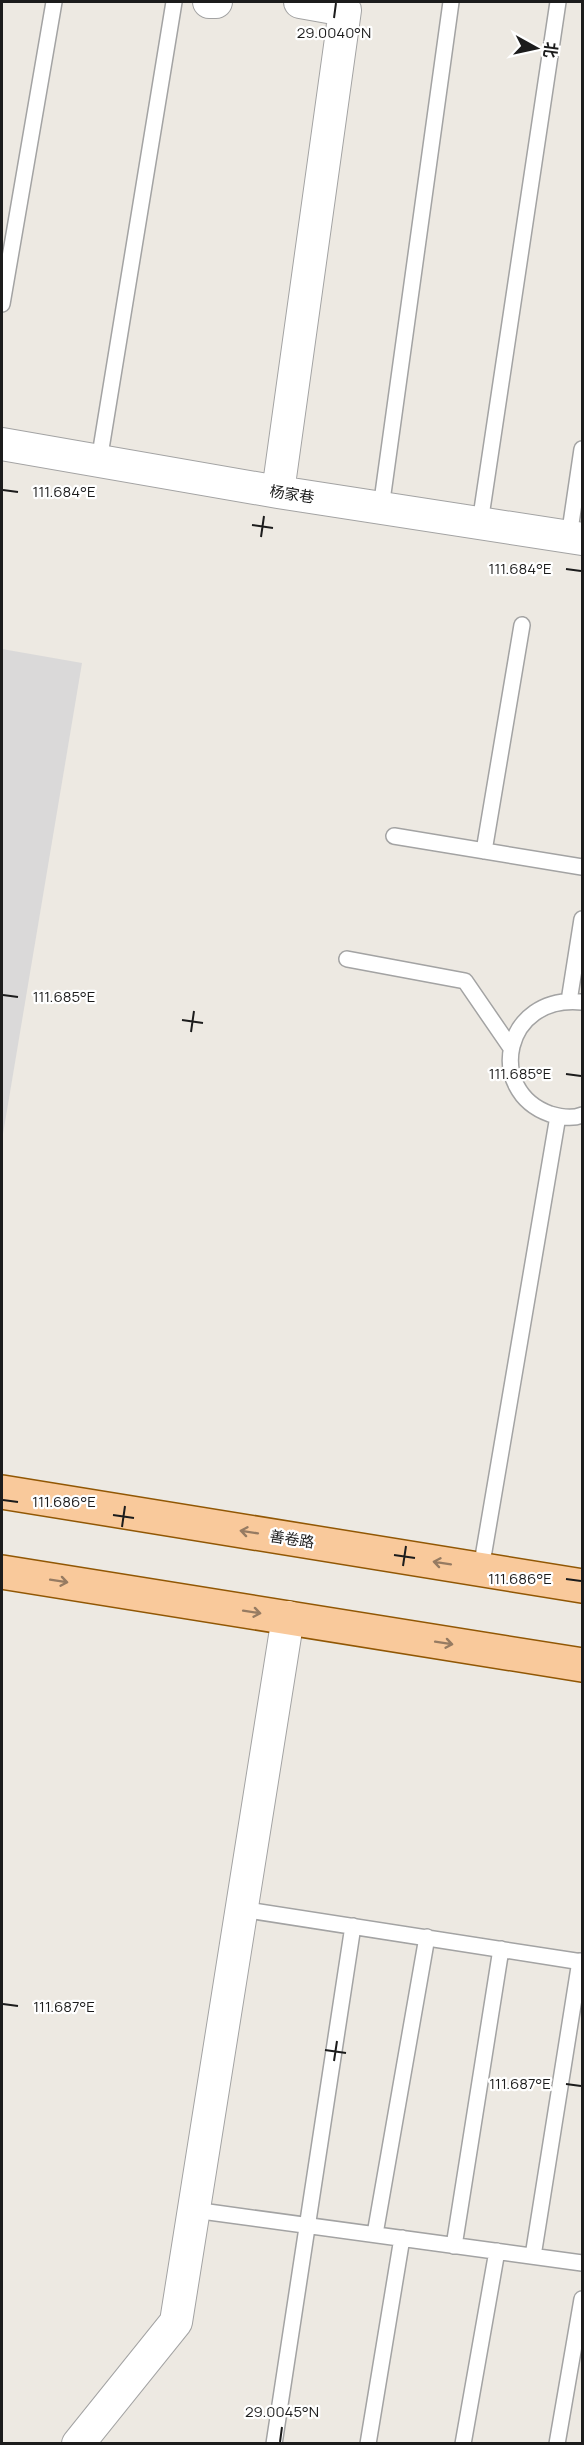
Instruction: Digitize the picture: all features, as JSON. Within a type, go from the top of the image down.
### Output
[{"type":"main road","name":"善卷路","points":[[2,1492],[582,1586]]},
{"type":"main road","points":[[2,1572],[582,1665]]},
{"type":"street","points":[[209,2],[216,2]]},
{"type":"street","points":[[278,492],[345,10],[300,2]]},
{"type":"street","name":"杨家巷","points":[[2,444],[278,492],[576,538]]},
{"type":"street","points":[[78,2444],[177,2322],[288,1617]]},
{"type":"lane","points":[[2,304],[54,2]]},
{"type":"lane","points":[[99,461],[174,2]]},
{"type":"lane","points":[[381,508],[451,2]]},
{"type":"lane","points":[[480,523],[558,2]]},
{"type":"lane","points":[[576,538],[582,449]]},
{"type":"lane","points":[[484,851],[522,625]]},
{"type":"lane","points":[[394,836],[582,867]]},
{"type":"lane","points":[[582,919],[576,1001],[562,1000],[544,1005],[529,1016],[518,1030],[511,1048],[511,1066],[516,1084],[526,1099],[540,1110],[558,1116],[582,1115]]},
{"type":"lane","points":[[347,959],[465,981],[511,1048]]},
{"type":"lane","points":[[482,1569],[558,1116]]},
{"type":"lane","points":[[242,1909],[581,1962],[532,2256]]},
{"type":"lane","points":[[274,2444],[353,1926]]},
{"type":"lane","points":[[375,2234],[428,1937]]},
{"type":"lane","points":[[454,2246],[501,1949]]},
{"type":"lane","points":[[194,2210],[582,2263]]},
{"type":"lane","points":[[368,2444],[402,2238]]},
{"type":"lane","points":[[463,2444],[496,2251]]},
{"type":"lane","points":[[557,2444],[582,2300]]},
{"type":"shaded area","points":[[2,649],[82,663],[2,1140]]}]
